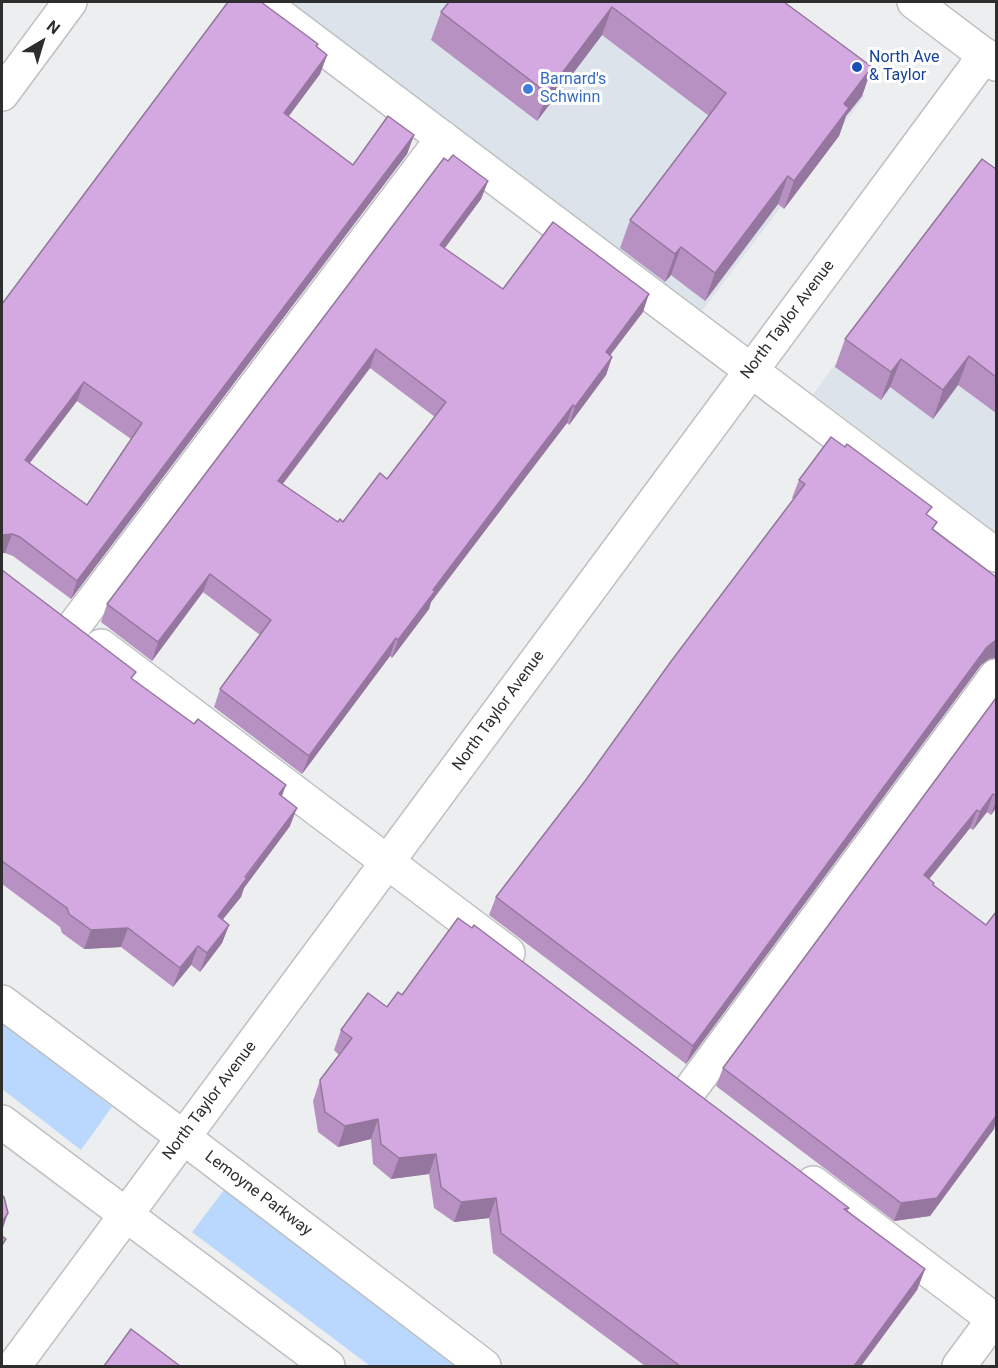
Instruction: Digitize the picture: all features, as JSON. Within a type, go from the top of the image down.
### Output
[{"type":"street","points":[[2,94],[70,2]]},
{"type":"street","points":[[262,2],[996,555]]},
{"type":"street","points":[[914,2],[991,59]]},
{"type":"street","name":"North Taylor Avenue","points":[[14,1366],[751,370],[991,59]]},
{"type":"street","points":[[74,626],[443,138]]},
{"type":"street","points":[[47,605],[529,968]]},
{"type":"street","points":[[690,1090],[996,676]]},
{"type":"street","name":"Lemoyne Parkway","points":[[2,1002],[484,1366]]},
{"type":"street","points":[[2,1122],[328,1366]]},
{"type":"street","points":[[792,1167],[996,1319],[959,1366]]},
{"type":"shaded area","points":[[285,2],[741,2],[865,96],[699,315]]},
{"type":"shaded area","points":[[974,179],[996,197],[996,533],[813,394]]},
{"type":"shaded area","points":[[2,1023],[112,1107],[81,1150],[2,1089]]},
{"type":"shaded area","points":[[224,1190],[457,1366],[370,1366],[192,1232]]},
{"type":"building","points":[[228,2],[261,2],[318,44],[316,46],[327,55],[284,113],[353,165],[388,116],[414,135],[77,581],[20,537],[12,534],[2,535],[2,304]],"holes":[[[84,382],[142,423],[87,505],[25,460]]]},
{"type":"building","points":[[449,2],[784,2],[872,67],[844,104],[849,108],[794,181],[788,176],[715,273],[681,247],[675,254],[630,220],[726,93],[612,7],[547,93],[441,12]]},
{"type":"building","points":[[453,155],[488,181],[440,245],[503,289],[553,222],[649,294],[606,352],[612,357],[528,464],[433,590],[435,591],[398,640],[396,638],[309,756],[220,689],[271,620],[210,574],[158,642],[107,604],[444,158],[448,161]],"holes":[[[376,349],[446,402],[387,479],[380,473],[343,522],[340,519],[338,522],[278,481]]]},
{"type":"building","points":[[982,159],[996,169],[996,377],[969,356],[943,390],[901,359],[891,372],[845,339]]},
{"type":"building","points":[[831,437],[845,447],[847,444],[932,507],[926,514],[937,522],[932,529],[996,577],[996,640],[987,647],[693,1046],[496,897],[805,484],[799,480]]},
{"type":"building","points":[[2,570],[136,672],[131,678],[194,724],[198,719],[286,785],[279,794],[297,808],[218,916],[229,925],[207,953],[198,946],[180,968],[128,928],[91,930],[69,914],[67,908],[2,861]]},
{"type":"building","points":[[996,698],[996,796],[993,794],[980,812],[977,810],[924,875],[934,883],[933,885],[986,925],[996,912],[996,1116],[937,1198],[901,1203],[723,1068]]},
{"type":"building","points":[[458,918],[472,928],[474,925],[849,1208],[844,1209],[925,1269],[854,1366],[680,1366],[501,1233],[496,1198],[461,1202],[441,1187],[436,1154],[399,1158],[381,1144],[378,1119],[345,1126],[325,1112],[320,1080],[352,1038],[341,1030],[368,993],[387,1007],[398,992],[402,995]]},
{"type":"building","points":[[2,1195],[8,1213],[2,1222]]},
{"type":"building","points":[[131,1329],[180,1366],[104,1366]]},
{"type":"place","name":"North Ave & Taylor","points":[[857,67]]},
{"type":"place","name":"Barnard's Schwinn","points":[[528,89]]}]
